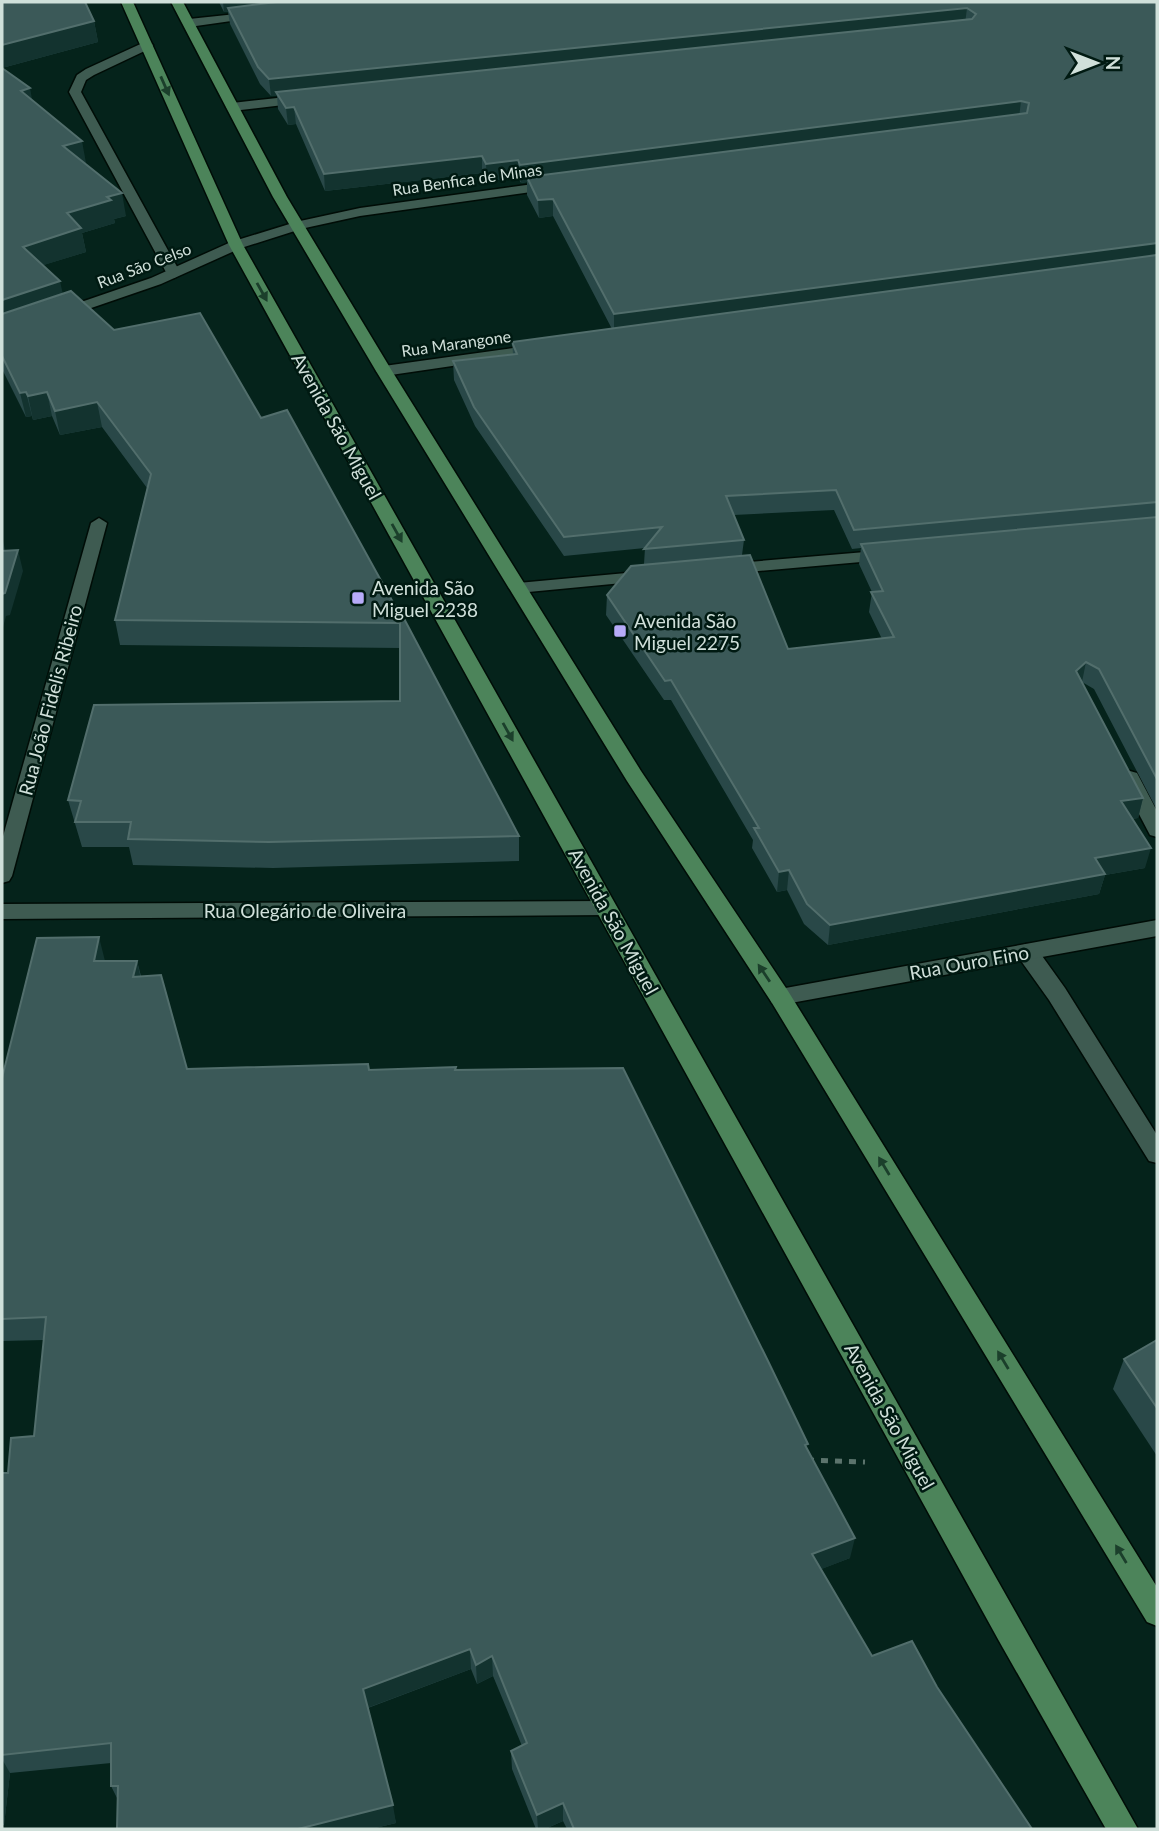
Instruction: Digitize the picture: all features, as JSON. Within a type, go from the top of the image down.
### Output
[{"type":"main road","name":"Avenida São Miguel","points":[[127,2],[236,245],[915,1463],[1123,1829]]},
{"type":"main road","points":[[177,2],[296,226],[634,776],[780,997],[1157,1612]]},
{"type":"street","points":[[189,23],[267,13]]},
{"type":"street","points":[[146,45],[90,72],[81,78],[75,92],[174,274]]},
{"type":"street","points":[[232,107],[315,98]]},
{"type":"street","name":"Rua Benfica de Minas","points":[[296,226],[360,212],[564,183]]},
{"type":"street","name":"Rua São Celso","points":[[40,320],[174,274],[236,245],[296,226]]},
{"type":"street","name":"Rua Marangone","points":[[384,370],[564,346]]},
{"type":"street","name":"Rua João Fidelis Ribeiro","points":[[2,876],[99,523]]},
{"type":"street","points":[[710,571],[902,554]]},
{"type":"street","points":[[518,588],[669,575]]},
{"type":"street","points":[[1120,760],[1157,830]]},
{"type":"street","name":"Rua Olegário de Oliveira","points":[[2,912],[607,908]]},
{"type":"street","name":"Rua Ouro Fino","points":[[780,997],[1157,928]]},
{"type":"street","points":[[1027,952],[1057,994],[1157,1154]]},
{"type":"path","points":[[804,1460],[915,1463]]},
{"type":"building","points":[[2,2],[85,2],[94,21],[2,45]]},
{"type":"building","points":[[277,2],[1157,2],[1157,243],[614,314],[553,199],[538,200],[527,177],[1027,113],[1029,103],[1021,101],[520,165],[518,160],[486,164],[482,156],[324,174],[294,107],[286,108],[276,92],[972,19],[976,14],[967,8],[269,79],[258,67],[228,8]]},
{"type":"building","points":[[2,68],[30,88],[21,91],[82,141],[63,146],[122,193],[107,197],[111,200],[67,213],[81,228],[23,247],[60,281],[2,300]]},
{"type":"building","points":[[1157,255],[1157,502],[854,530],[836,490],[726,496],[744,540],[644,549],[662,527],[564,537],[474,407],[453,361],[517,354],[512,342]]},
{"type":"building","points":[[71,291],[114,330],[200,313],[261,418],[287,410],[400,615],[400,611],[519,836],[269,842],[128,839],[131,822],[75,822],[81,801],[68,800],[94,705],[400,701],[400,623],[115,620],[151,474],[97,402],[55,411],[47,392],[28,396],[26,392],[20,393],[2,356],[2,314]]},
{"type":"building","points":[[1157,517],[1157,779],[1099,669],[1086,662],[1076,671],[1143,798],[1121,801],[1151,848],[1095,858],[1105,874],[830,925],[807,904],[789,870],[779,872],[754,828],[759,828],[671,680],[665,681],[607,595],[631,566],[750,555],[788,649],[894,637],[871,592],[883,591],[861,544]]},
{"type":"building","points":[[18,550],[5,593],[2,594],[2,551]]},
{"type":"building","points":[[99,937],[94,961],[137,961],[133,977],[161,975],[187,1069],[368,1064],[369,1070],[456,1067],[455,1070],[623,1068],[768,1361],[808,1444],[805,1445],[855,1538],[812,1554],[872,1656],[912,1641],[937,1687],[1032,1829],[574,1829],[563,1803],[537,1815],[511,1751],[527,1743],[492,1656],[476,1665],[470,1649],[363,1689],[393,1805],[298,1829],[117,1829],[118,1786],[111,1786],[111,1743],[2,1755],[2,1473],[8,1473],[11,1438],[34,1436],[46,1317],[2,1319],[2,1078],[37,938]]},
{"type":"building","points":[[1157,1340],[1157,1408],[1124,1359]]},
{"type":"place","name":"Avenida São Miguel 2238","points":[[358,598]]},
{"type":"place","name":"Avenida São Miguel 2275","points":[[620,631]]}]
